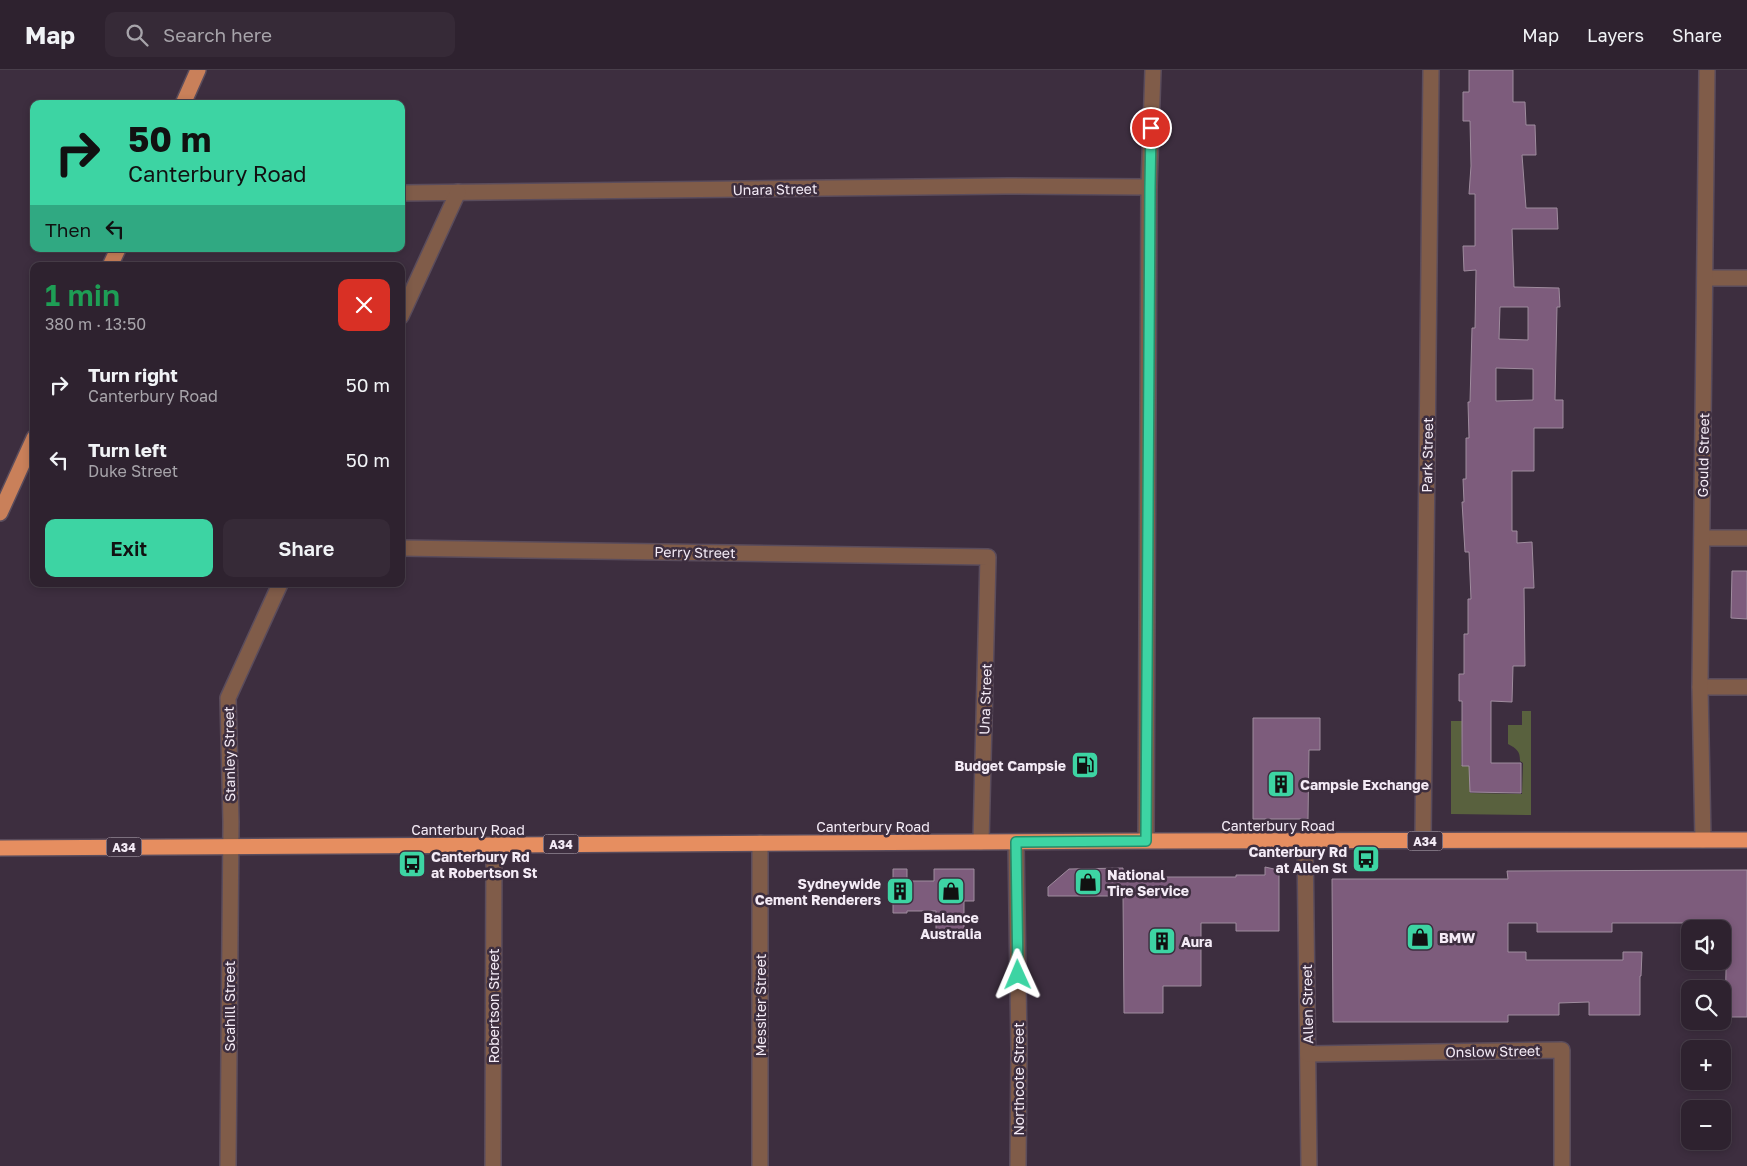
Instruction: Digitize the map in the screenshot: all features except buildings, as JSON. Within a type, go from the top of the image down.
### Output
[{"type":"highway","name":"Canterbury Road","points":[[0,848],[1146,841],[1747,840]]},
{"type":"main road","points":[[185,100],[198,70]]},
{"type":"main road","points":[[0,513],[30,447]]},
{"type":"street","points":[[1146,841],[1150,187],[1153,70]]},
{"type":"street","name":"Park Street","points":[[1423,841],[1431,70]]},
{"type":"street","name":"Gould Street","points":[[1703,840],[1700,687],[1707,70]]},
{"type":"street","name":"Unara Street","points":[[405,193],[1006,186],[1150,187]]},
{"type":"street","points":[[405,307],[458,192]]},
{"type":"street","points":[[1705,278],[1747,278]]},
{"type":"street","points":[[1702,538],[1747,538]]},
{"type":"street","name":"Perry Street","points":[[405,548],[988,557]]},
{"type":"street","name":"Una Street","points":[[981,842],[988,557]]},
{"type":"street","name":"Stanley Street","points":[[230,846],[228,698],[279,587]]},
{"type":"street","points":[[1700,687],[1747,687]]},
{"type":"street","name":"Northcote Street","points":[[1016,842],[1019,1050],[1018,1166]]},
{"type":"street","name":"Allen Street","points":[[1305,842],[1308,1166]]},
{"type":"street","name":"Messiter Street","points":[[760,843],[760,1166]]},
{"type":"street","name":"Robertson Street","points":[[493,1166],[494,845]]},
{"type":"street","name":"Scahill Street","points":[[228,1166],[230,846]]},
{"type":"street","name":"Onslow Street","points":[[1308,1054],[1562,1050],[1562,1166]]},
{"type":"green space","points":[[1522,711],[1531,711],[1531,815],[1451,814],[1451,721],[1462,721],[1461,765],[1470,765],[1470,793],[1522,794],[1523,763],[1520,761],[1514,747],[1508,744],[1508,725],[1522,725]]},
{"type":"place","name":"Budget Campsie","points":[[1085,765]]},
{"type":"place","name":"Campsie Exchange","points":[[1281,784]]},
{"type":"place","name":"Canterbury Rd at Allen St","points":[[1366,859]]},
{"type":"place","name":"Canterbury Rd at Robertson St","points":[[412,864]]},
{"type":"place","name":"National Tire Service","points":[[1088,882]]},
{"type":"place","name":"Sydneywide Cement Renderers","points":[[900,891]]},
{"type":"place","name":"Balance Australia","points":[[951,891]]},
{"type":"place","name":"BMW","points":[[1420,937]]},
{"type":"place","name":"Aura","points":[[1162,941]]},
{"type":"route","points":[[1018,975],[1016,842],[1146,841],[1151,128]]}]
